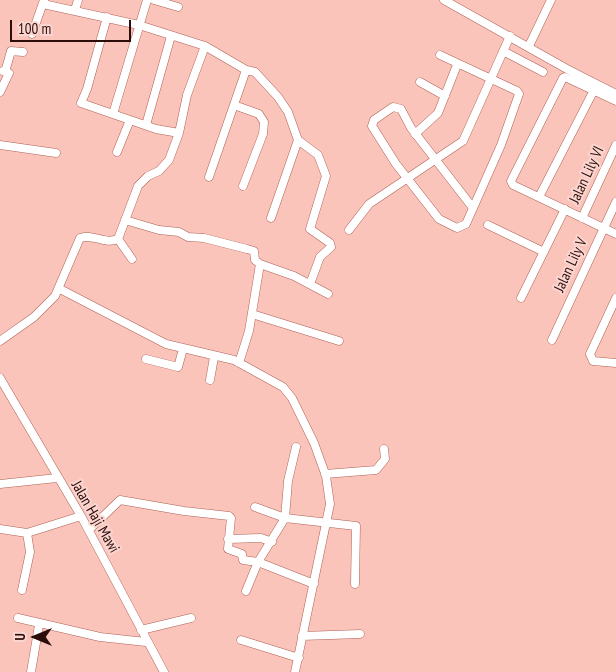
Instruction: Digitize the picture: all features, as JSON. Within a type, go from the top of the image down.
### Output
[{"type":"street","points":[[75,10],[78,0]]},
{"type":"street","points":[[113,114],[147,0]]},
{"type":"street","points":[[154,0],[178,7]]},
{"type":"street","points":[[444,0],[616,94]]},
{"type":"street","points":[[529,46],[551,0]]},
{"type":"street","points":[[32,34],[44,2],[139,25],[205,46],[261,77],[288,112],[298,140],[318,155],[326,176],[310,229],[330,243],[331,247],[320,256],[310,284]]},
{"type":"street","points":[[106,17],[87,89],[81,103],[146,125],[179,133]]},
{"type":"street","points":[[146,125],[171,36]]},
{"type":"street","points":[[349,230],[369,204],[463,141],[489,79],[510,36]]},
{"type":"street","points":[[118,239],[138,186],[148,176],[159,171],[169,160],[179,133],[187,94],[205,46]]},
{"type":"street","points":[[0,92],[9,73],[2,71],[11,51],[23,52]]},
{"type":"street","points":[[503,51],[543,72]]},
{"type":"street","points":[[440,55],[457,65],[517,91],[519,98],[473,208],[466,224],[462,227],[452,227],[439,219],[407,179],[374,130],[372,122],[393,107],[399,107],[415,134],[473,208]]},
{"type":"street","points":[[415,134],[435,117],[457,65]]},
{"type":"street","points":[[209,177],[246,70]]},
{"type":"street","points":[[616,101],[565,77],[562,78],[511,179],[513,185],[616,234]]},
{"type":"street","points":[[420,82],[445,96]]},
{"type":"street","points":[[539,196],[594,90]]},
{"type":"street","points":[[234,104],[259,114],[264,122],[263,134],[243,186]]},
{"type":"street","points":[[117,152],[130,120]]},
{"type":"street","points":[[271,218],[298,140]]},
{"type":"street","name":"Jalan Lily VI","points":[[582,218],[616,145]]},
{"type":"street","points":[[0,146],[56,153]]},
{"type":"street","name":"Jalan Lily V","points":[[552,340],[616,202]]},
{"type":"street","points":[[521,298],[565,209]]},
{"type":"street","points":[[125,220],[163,230],[179,232],[188,237],[204,238],[254,251],[256,262],[310,284],[328,294]]},
{"type":"street","points":[[488,225],[544,252]]},
{"type":"street","points":[[0,341],[39,312],[60,289],[80,238],[90,236],[108,241],[118,239]]},
{"type":"street","points":[[118,239],[132,260]]},
{"type":"street","points":[[239,363],[252,314],[260,264]]},
{"type":"street","points":[[60,289],[151,336],[183,349],[239,363],[253,373],[279,384],[287,392],[311,436],[325,474],[330,504],[328,524],[302,636],[296,671],[305,672]]},
{"type":"street","points":[[616,298],[590,355],[593,361],[616,363]]},
{"type":"street","points":[[252,314],[339,341]]},
{"type":"street","points":[[146,359],[178,367],[183,349]]},
{"type":"street","points":[[210,380],[214,357]]},
{"type":"street","name":"Jalan Haji Mawi","points":[[0,378],[2,387],[81,516],[146,642],[164,672]]},
{"type":"street","points":[[246,591],[258,562],[285,518],[288,481],[296,447]]},
{"type":"street","points":[[325,474],[376,470],[385,459],[384,450]]},
{"type":"street","points":[[0,484],[57,478]]},
{"type":"street","points":[[88,530],[120,500],[184,511],[229,516],[231,521],[228,550],[242,554],[243,560],[258,562],[314,584]]},
{"type":"street","points":[[255,507],[285,518],[357,527],[355,584]]},
{"type":"street","points":[[0,529],[27,533],[81,516]]},
{"type":"street","points":[[22,590],[30,552],[27,533]]},
{"type":"street","points":[[228,539],[261,538],[272,542]]},
{"type":"street","points":[[18,618],[39,625],[100,637],[146,642]]},
{"type":"street","points":[[141,630],[191,618]]},
{"type":"street","points":[[31,672],[39,625]]},
{"type":"street","points":[[302,636],[360,634]]},
{"type":"street","points":[[241,640],[299,658]]}]
